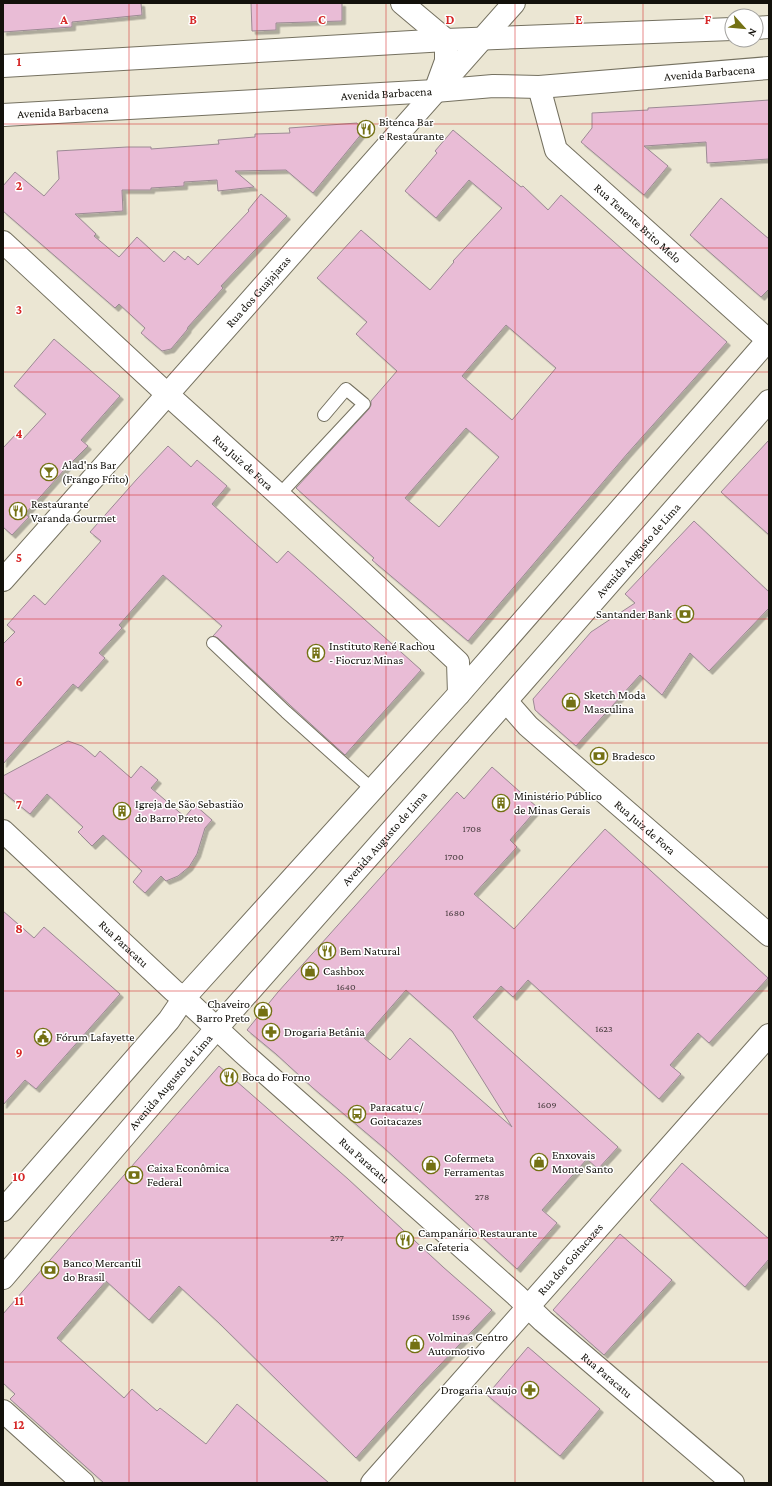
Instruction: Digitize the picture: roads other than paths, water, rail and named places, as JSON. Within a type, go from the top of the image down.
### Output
[{"type":"main road","points":[[402,3],[446,40],[446,61],[435,91]]},
{"type":"main road","name":"Rua dos Guajajaras","points":[[3,580],[514,3]]},
{"type":"main road","points":[[3,66],[483,38],[724,29]]},
{"type":"main road","name":"Avenida Barbacena","points":[[3,115],[435,91],[493,86],[539,87],[769,68]]},
{"type":"main road","name":"Rua Tenente Brito Melo","points":[[539,87],[556,150],[769,340]]},
{"type":"main road","name":"Rua Juiz de Fora","points":[[3,242],[167,394],[280,495],[458,662],[459,694]]},
{"type":"main road","points":[[3,1210],[169,1020],[184,998],[459,694],[769,340]]},
{"type":"main road","name":"Avenida Augusto de Lima","points":[[3,1278],[216,1029],[769,401]]},
{"type":"main road","name":"Rua Juiz de Fora","points":[[506,701],[528,726],[769,935]]},
{"type":"main road","name":"Rua Paracatu","points":[[3,831],[216,1029],[528,1307],[733,1483]]},
{"type":"main road","name":"Rua dos Goitacazes","points":[[372,1483],[769,1035]]},
{"type":"main road","points":[[3,1411],[84,1483]]},
{"type":"lane","points":[[280,495],[364,404],[346,389],[324,415]]},
{"type":"lane","points":[[213,643],[286,712],[373,790]]},
{"type":"place","name":"Bitenca Bar e Restaurante","points":[[366,129]]},
{"type":"place","name":"Alad'ns Bar (Frango Frito)","points":[[49,472]]},
{"type":"place","name":"Restaurante Varanda Gourmet","points":[[18,511]]},
{"type":"place","name":"Santander Bank","points":[[685,614]]},
{"type":"place","name":"Instituto René Rachou - Fiocruz Minas","points":[[316,653]]},
{"type":"place","name":"Sketch Moda Masculina","points":[[571,702]]},
{"type":"place","name":"Bradesco","points":[[599,756]]},
{"type":"place","name":"Ministério Público de Minas Gerais","points":[[501,803]]},
{"type":"place","name":"Igreja de São Sebastião do Barro Preto","points":[[122,811]]},
{"type":"place","name":"Bem Natural","points":[[327,951]]},
{"type":"place","name":"Cashbox","points":[[310,971]]},
{"type":"place","name":"Chaveiro Barro Preto","points":[[263,1011]]},
{"type":"place","name":"Drogaria Betânia","points":[[271,1032]]},
{"type":"place","name":"Fórum Lafayette","points":[[43,1037]]},
{"type":"place","name":"Boca do Forno","points":[[229,1077]]},
{"type":"place","name":"Paracatu c/ Goitacazes","points":[[357,1114]]},
{"type":"place","name":"Enxovais Monte Santo","points":[[539,1162]]},
{"type":"place","name":"Cofermeta Ferramentas","points":[[431,1165]]},
{"type":"place","name":"Caixa Econômica Federal","points":[[134,1175]]},
{"type":"place","name":"Campanário Restaurante e Cafeteria","points":[[405,1240]]},
{"type":"place","name":"Banco Mercantil do Brasil","points":[[50,1270]]},
{"type":"place","name":"Volminas Centro Automotivo","points":[[415,1344]]},
{"type":"place","name":"Drogaria Araujo","points":[[530,1390]]}]
